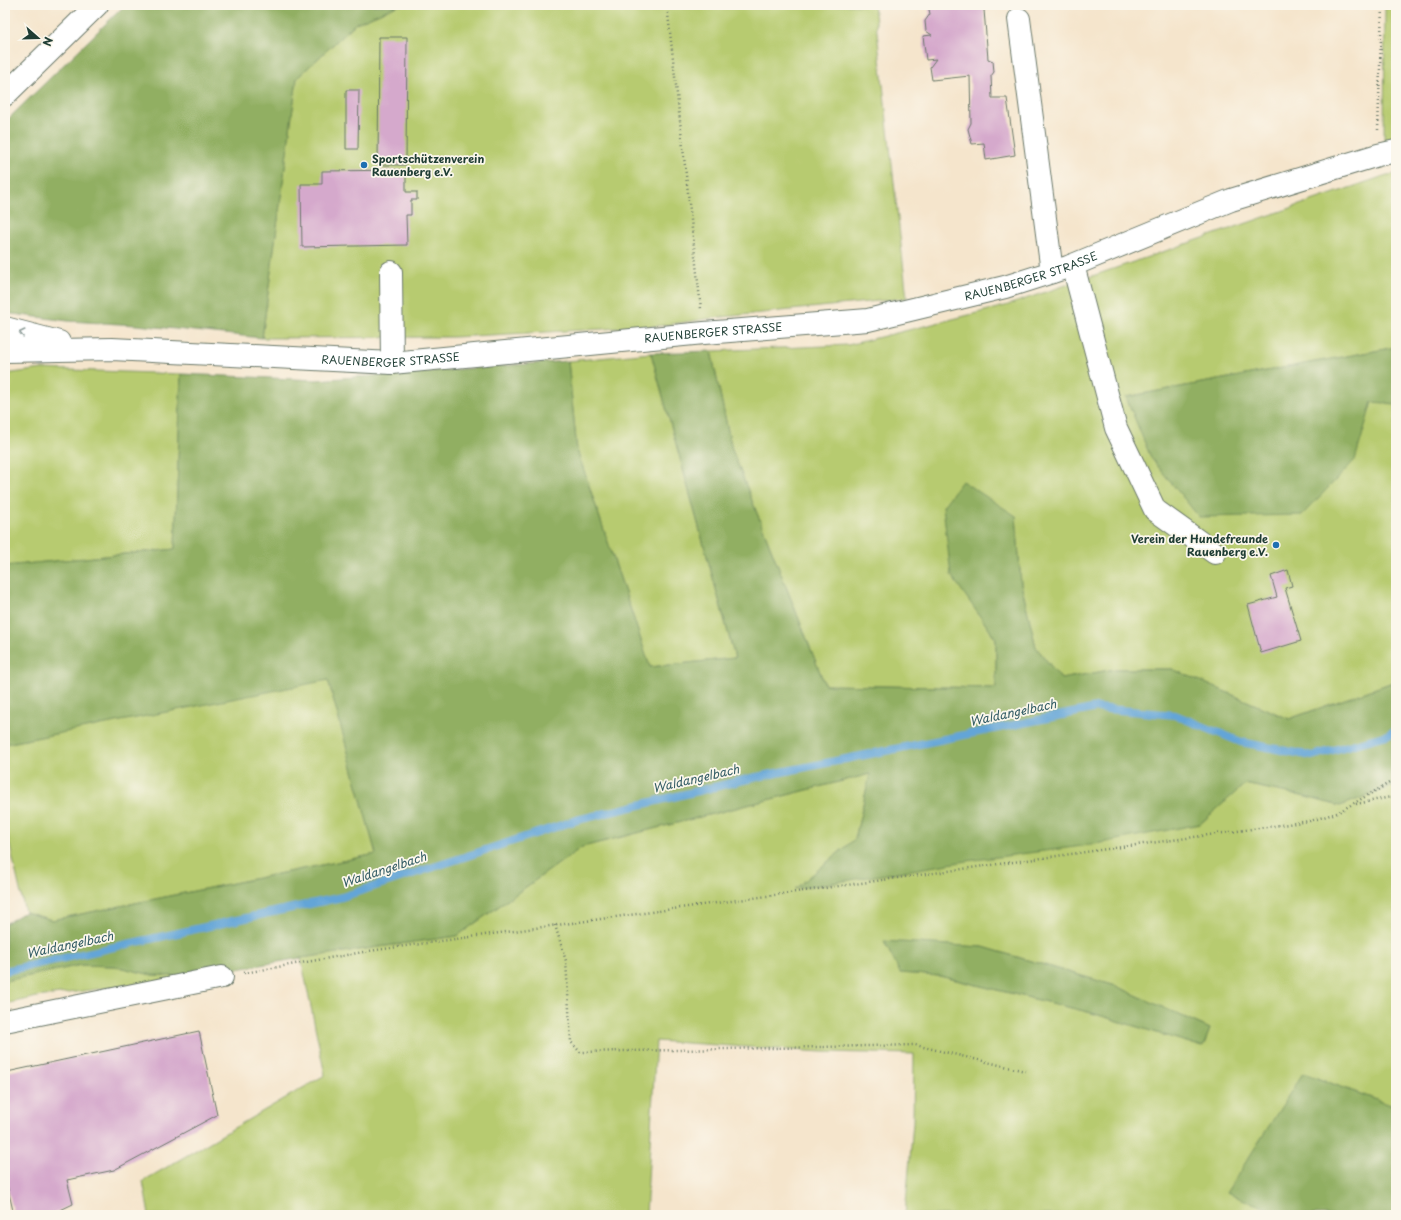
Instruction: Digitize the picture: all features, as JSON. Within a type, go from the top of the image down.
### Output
[{"type":"street","points":[[5,94],[97,5]]},
{"type":"street","points":[[1019,19],[1052,272]]},
{"type":"street","name":"RAUENBERGER STRASSE","points":[[5,351],[87,349],[392,362],[704,333],[868,320],[1005,287],[1052,272],[1073,265],[1231,200],[1387,153]]},
{"type":"street","points":[[1073,265],[1116,428],[1155,510],[1215,553]]},
{"type":"street","points":[[391,272],[392,362]]},
{"type":"street","points":[[5,328],[87,349]]},
{"type":"street","points":[[5,1021],[222,977]]},
{"type":"path","points":[[667,5],[704,333]]},
{"type":"path","points":[[1382,5],[1387,153]]},
{"type":"path","points":[[222,977],[369,951],[1310,821],[1337,813],[1396,779]]},
{"type":"path","points":[[1353,804],[1396,796]]},
{"type":"path","points":[[556,925],[566,961],[571,1042],[580,1052],[915,1045],[1025,1071]]},
{"type":"green space","points":[[125,5],[399,5],[356,23],[297,78],[262,338],[137,325],[68,321],[5,313],[5,122]]},
{"type":"green space","points":[[399,5],[874,5],[907,298],[713,318],[658,326],[453,337],[262,338],[297,78],[356,23]]},
{"type":"green space","points":[[1385,5],[1396,5],[1396,141],[1384,144]]},
{"type":"green space","points":[[1396,174],[1396,347],[1126,397],[1135,418],[1396,368],[1396,681],[1289,719],[1172,669],[1115,669],[1061,679],[1036,647],[1021,584],[1016,516],[951,574],[996,639],[996,688],[825,685],[732,450],[711,351],[848,345],[1005,306],[1387,175]]},
{"type":"green space","points":[[1396,347],[1396,404],[1372,402],[1355,460],[1302,515],[1199,517],[1151,458],[1126,397]]},
{"type":"green space","points":[[711,351],[732,450],[825,685],[996,688],[996,639],[951,575],[943,506],[962,481],[1016,516],[1021,584],[1036,647],[1061,679],[1115,669],[1172,669],[1289,719],[1396,681],[1396,785],[1340,806],[1245,784],[1200,824],[1090,845],[967,861],[795,889],[855,839],[870,774],[582,847],[457,936],[301,958],[191,977],[152,975],[114,966],[81,965],[5,981],[5,924],[25,912],[52,920],[376,854],[328,680],[5,744],[5,566],[175,549],[181,374],[316,380],[568,361],[577,450],[650,667],[735,658],[651,353]]},
{"type":"green space","points":[[651,353],[735,658],[650,667],[577,450],[568,361]]},
{"type":"green space","points":[[42,369],[181,374],[175,549],[5,566],[5,374]]},
{"type":"green space","points":[[328,679],[376,854],[52,920],[25,912],[5,824],[5,744]]},
{"type":"green space","points":[[870,774],[855,839],[798,887],[1200,824],[1244,784],[1302,796],[1340,806],[1396,785],[1396,1107],[1303,1073],[1256,1204],[1285,1215],[905,1215],[913,1123],[914,1054],[822,1052],[656,1041],[646,1215],[149,1215],[143,1181],[325,1075],[301,958],[457,936],[582,847]],"holes":[[[884,942],[983,947],[1116,986],[1210,1029],[1203,1047],[1092,1013],[939,976],[901,973]]]},
{"type":"green space","points":[[884,941],[983,947],[1116,986],[1210,1029],[1203,1047],[1092,1013],[940,976],[900,973]]},
{"type":"green space","points":[[81,965],[114,966],[152,975],[191,977],[37,997],[5,1004],[5,981]]},
{"type":"green space","points":[[1303,1073],[1396,1107],[1396,1215],[1285,1215],[1226,1193]]},
{"type":"building","points":[[928,5],[987,5],[988,8],[984,10],[988,59],[993,61],[994,72],[991,76],[992,98],[1007,98],[1015,155],[986,160],[984,143],[972,144],[968,129],[971,123],[970,76],[932,80],[930,67],[936,59],[926,60],[923,36],[932,35],[926,31],[925,21],[930,14]]},
{"type":"building","points":[[379,37],[407,37],[406,165],[378,165]]},
{"type":"building","points":[[346,90],[359,90],[358,149],[346,149]]},
{"type":"building","points":[[406,170],[406,192],[417,192],[417,200],[411,200],[411,215],[406,215],[407,245],[302,247],[301,184],[322,184],[322,171]]},
{"type":"building","points":[[1288,570],[1292,586],[1285,588],[1301,641],[1261,653],[1248,605],[1277,597],[1271,576]]},
{"type":"building","points":[[199,1031],[217,1115],[114,1170],[67,1180],[73,1204],[50,1215],[14,1215],[5,1176],[5,1067],[7,1072]]},
{"type":"waterway","name":"Waldangelbach","points":[[5,971],[342,897],[577,820],[752,778],[1097,708],[1175,715],[1241,742],[1312,756],[1387,735],[1396,730]]},
{"type":"place","name":"Sportschützenverein Rauenberg e.V.","points":[[364,165]]},
{"type":"place","name":"Verein der Hundefreunde Rauenberg e.V.","points":[[1276,545]]}]
